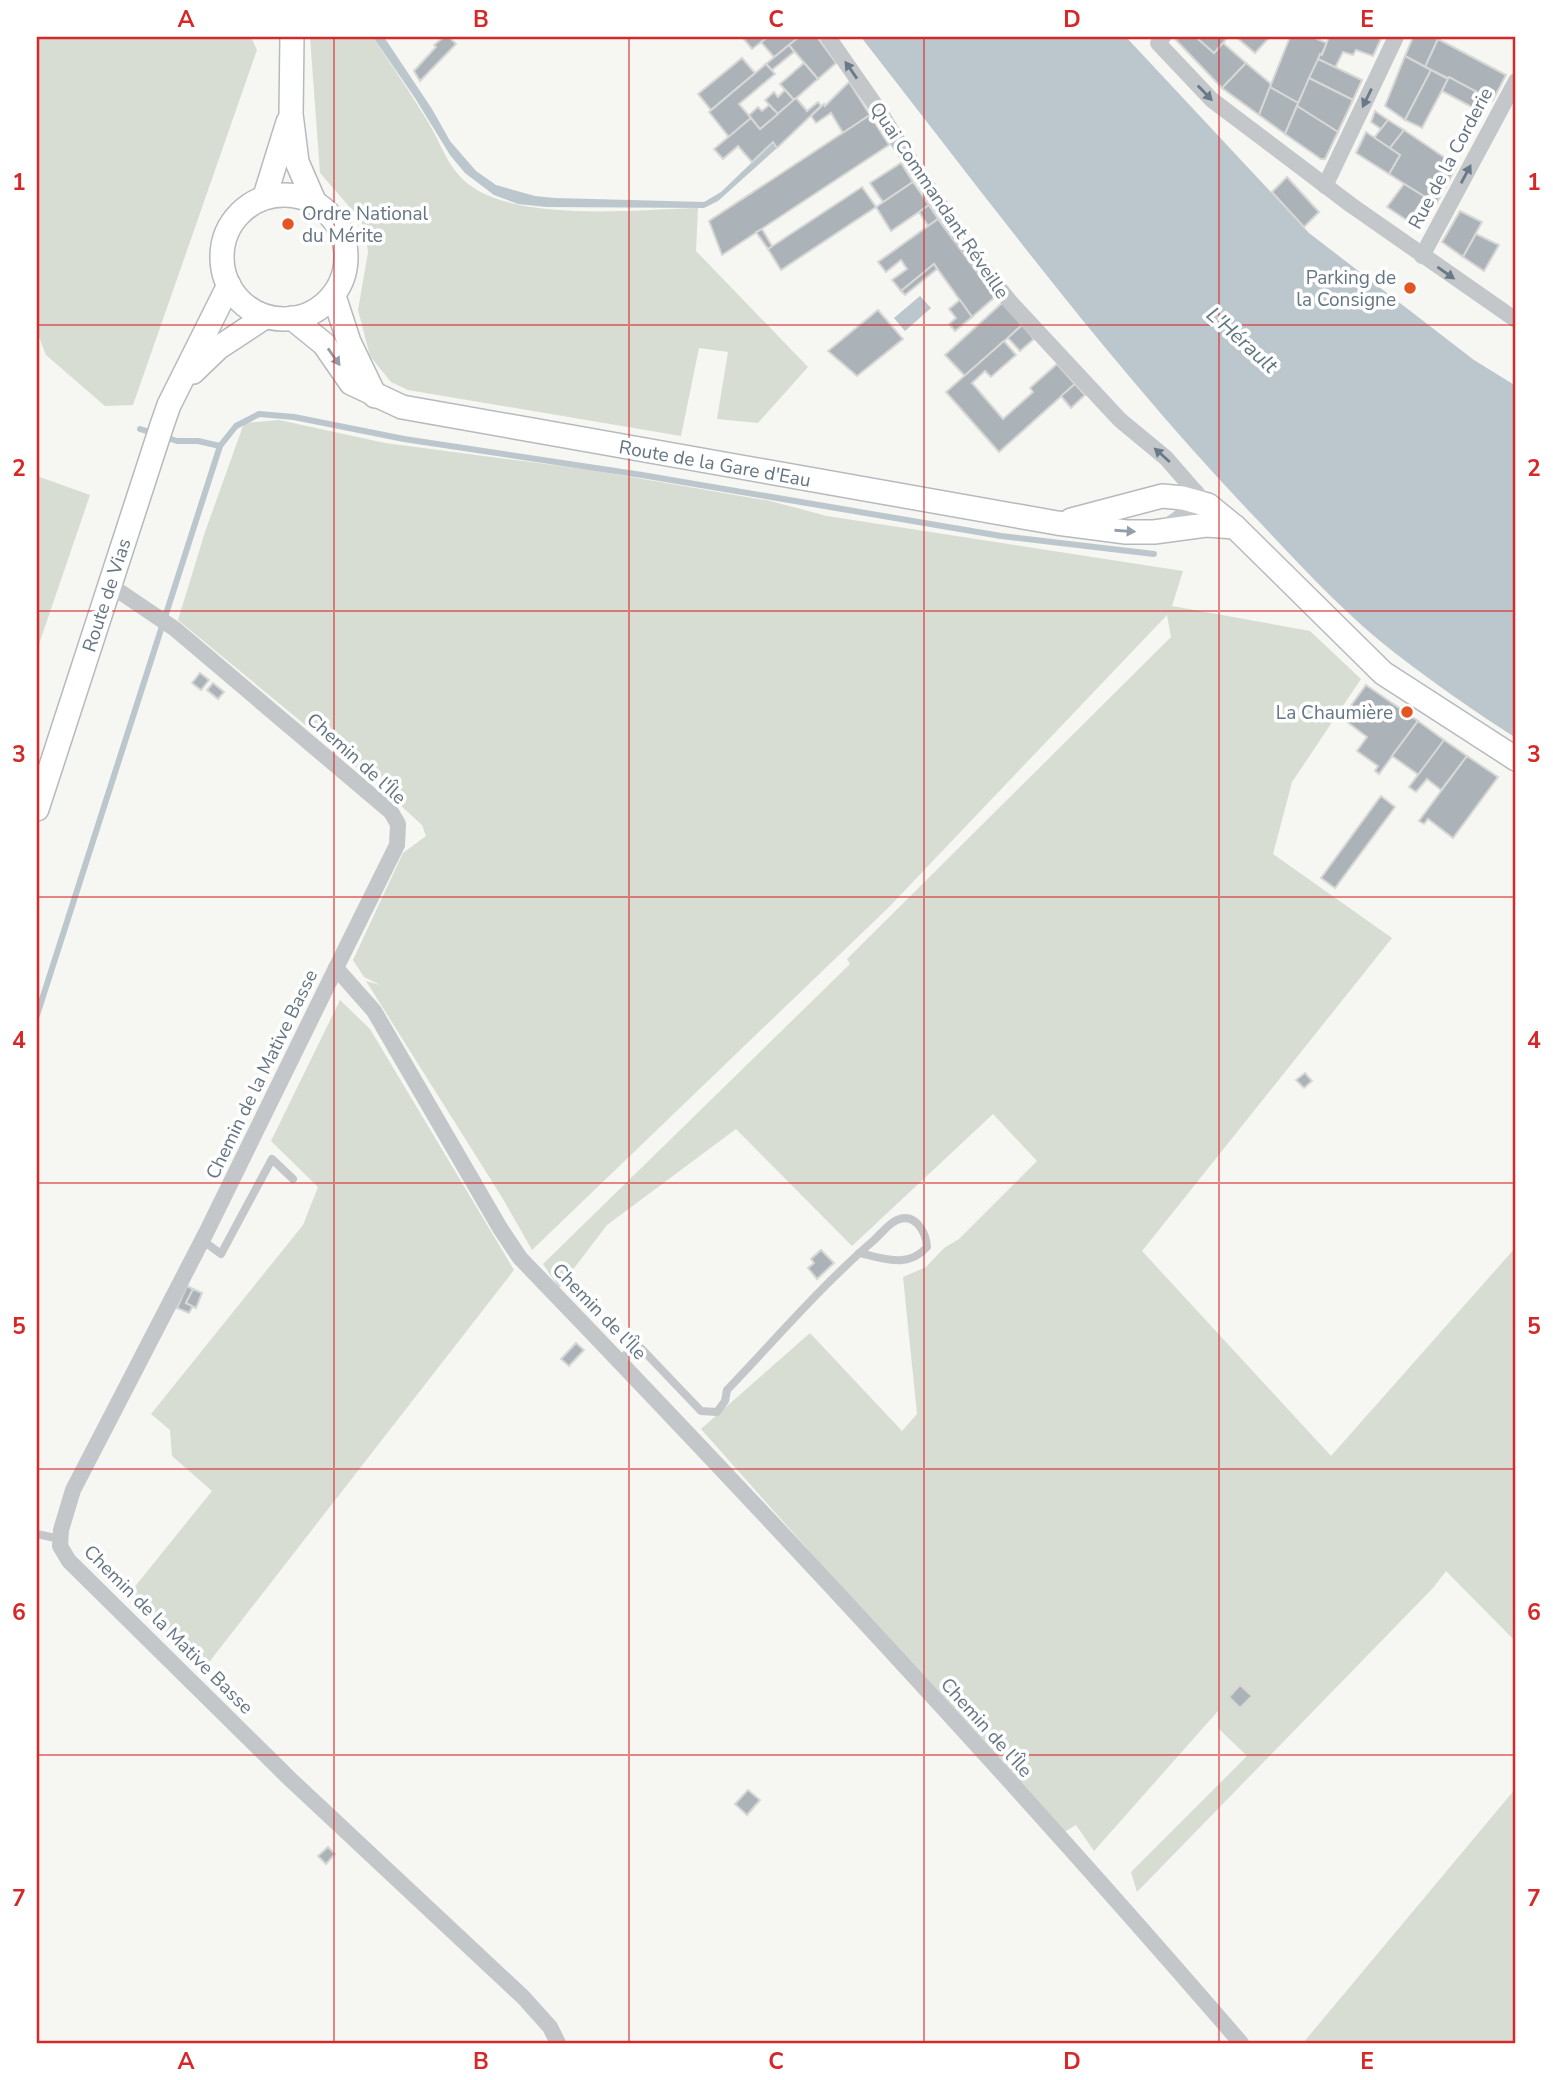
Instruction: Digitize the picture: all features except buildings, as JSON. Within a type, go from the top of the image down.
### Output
[{"type":"main road","points":[[292,37],[291,114],[297,162],[314,201],[335,221],[346,247],[346,262],[334,296],[318,309],[292,318],[265,317],[245,305],[229,285],[223,269],[222,251],[226,234],[247,206],[265,196],[288,194],[314,201]]},
{"type":"main road","points":[[265,196],[291,114]]},
{"type":"main road","name":"Route de Vias","points":[[37,808],[162,425],[229,285]]},
{"type":"main road","points":[[334,296],[349,342],[374,396]]},
{"type":"main road","name":"Route de Vias","points":[[180,383],[218,348],[265,317]]},
{"type":"main road","name":"Route de la Gare d'Eau","points":[[292,318],[324,344],[351,383],[402,407],[1126,533],[1206,525],[1235,527]]},
{"type":"main road","name":"Route de la Gare d'Eau","points":[[1057,523],[1162,496],[1199,499]]},
{"type":"main road","points":[[1199,499],[1235,527],[1383,673],[1516,759]]},
{"type":"street","name":"Quai Commandant Réveille","points":[[828,37],[878,108],[977,261],[1012,304],[1120,420],[1166,458],[1199,499]]},
{"type":"street","points":[[1325,186],[1396,37]]},
{"type":"street","points":[[1161,40],[1212,100],[1325,186],[1516,320]]},
{"type":"street","name":"Rue de la Corderie","points":[[1422,256],[1516,81]]},
{"type":"street","points":[[1154,532],[1178,520],[1199,499]]},
{"type":"street","name":"Chemin de l'Île","points":[[110,585],[175,629],[391,812],[398,824],[397,845],[336,968],[374,1011],[520,1258],[829,1584],[1241,2043]]},
{"type":"street","name":"Chemin de la Mative Basse","points":[[336,968],[202,1240],[73,1490],[61,1530],[60,1546],[69,1561],[291,1780],[523,1997],[550,2027],[558,2043]]},
{"type":"lane","points":[[202,1240],[221,1254],[272,1159],[293,1179]]},
{"type":"lane","points":[[619,1361],[637,1344],[701,1411],[717,1412],[725,1401],[727,1391],[859,1253],[897,1220],[909,1219],[919,1225],[926,1234],[927,1247],[917,1258],[897,1261],[859,1253]]},
{"type":"lane","points":[[37,1534],[60,1539]]},
{"type":"shaded area","points":[[37,37],[251,37],[257,50],[133,405],[105,406],[46,355],[37,332]]},
{"type":"shaded area","points":[[310,37],[373,37],[432,128],[457,173],[477,190],[503,201],[535,208],[570,211],[698,208],[696,251],[808,367],[758,423],[717,419],[728,352],[699,348],[681,436],[408,390],[391,382],[370,356],[358,310],[368,252],[365,228],[320,173]]},
{"type":"shaded area","points":[[279,420],[385,443],[591,470],[770,501],[827,516],[1183,571],[1172,606],[1310,631],[1361,679],[1292,782],[1273,854],[1392,938],[1142,1251],[1331,1456],[1516,1247],[1516,1642],[1446,1571],[1433,1588],[1137,1892],[1131,1872],[1247,1756],[1218,1728],[1218,1711],[1094,1851],[1076,1825],[1064,1832],[969,1731],[701,1429],[810,1333],[902,1431],[917,1414],[903,1277],[926,1267],[944,1248],[959,1239],[1037,1161],[993,1114],[852,1246],[736,1129],[607,1225],[559,1288],[543,1264],[850,964],[847,959],[1171,637],[1167,615],[888,908],[532,1250],[503,1199],[366,981],[380,985],[364,977],[353,960],[403,853],[426,836],[422,825],[378,785],[178,620],[205,532],[244,423]]},
{"type":"shaded area","points":[[37,476],[90,495],[37,650]]},
{"type":"shaded area","points":[[340,1000],[370,1029],[514,1270],[203,1670],[129,1594],[212,1491],[172,1456],[170,1430],[151,1414],[303,1225],[318,1187],[271,1141]]},
{"type":"shaded area","points":[[1516,1788],[1516,2043],[1303,2043]]},
{"type":"water","points":[[373,37],[384,37],[450,141],[476,171],[496,185],[535,196],[704,202],[721,192],[773,142],[777,148],[718,201],[704,208],[546,207],[518,204],[494,195],[465,173],[450,155]]},
{"type":"water","name":"L'Hérault","points":[[861,37],[1126,37],[1309,233],[1474,360],[1516,386],[1516,738],[1375,637],[1318,584],[1247,509],[1195,453],[1096,337]]},
{"type":"water","points":[[920,296],[931,308],[905,331],[894,318]]},
{"type":"waterway","points":[[37,1015],[220,446],[236,426],[259,414],[294,417],[404,439],[642,475],[1001,536],[1154,554]]},
{"type":"waterway","points":[[140,429],[177,441],[198,441],[220,446]]},
{"type":"place","name":"Ordre National du Mérite","points":[[288,224]]},
{"type":"place","name":"Parking de la Consigne","points":[[1410,288]]},
{"type":"place","name":"La Chaumière","points":[[1407,712]]}]
